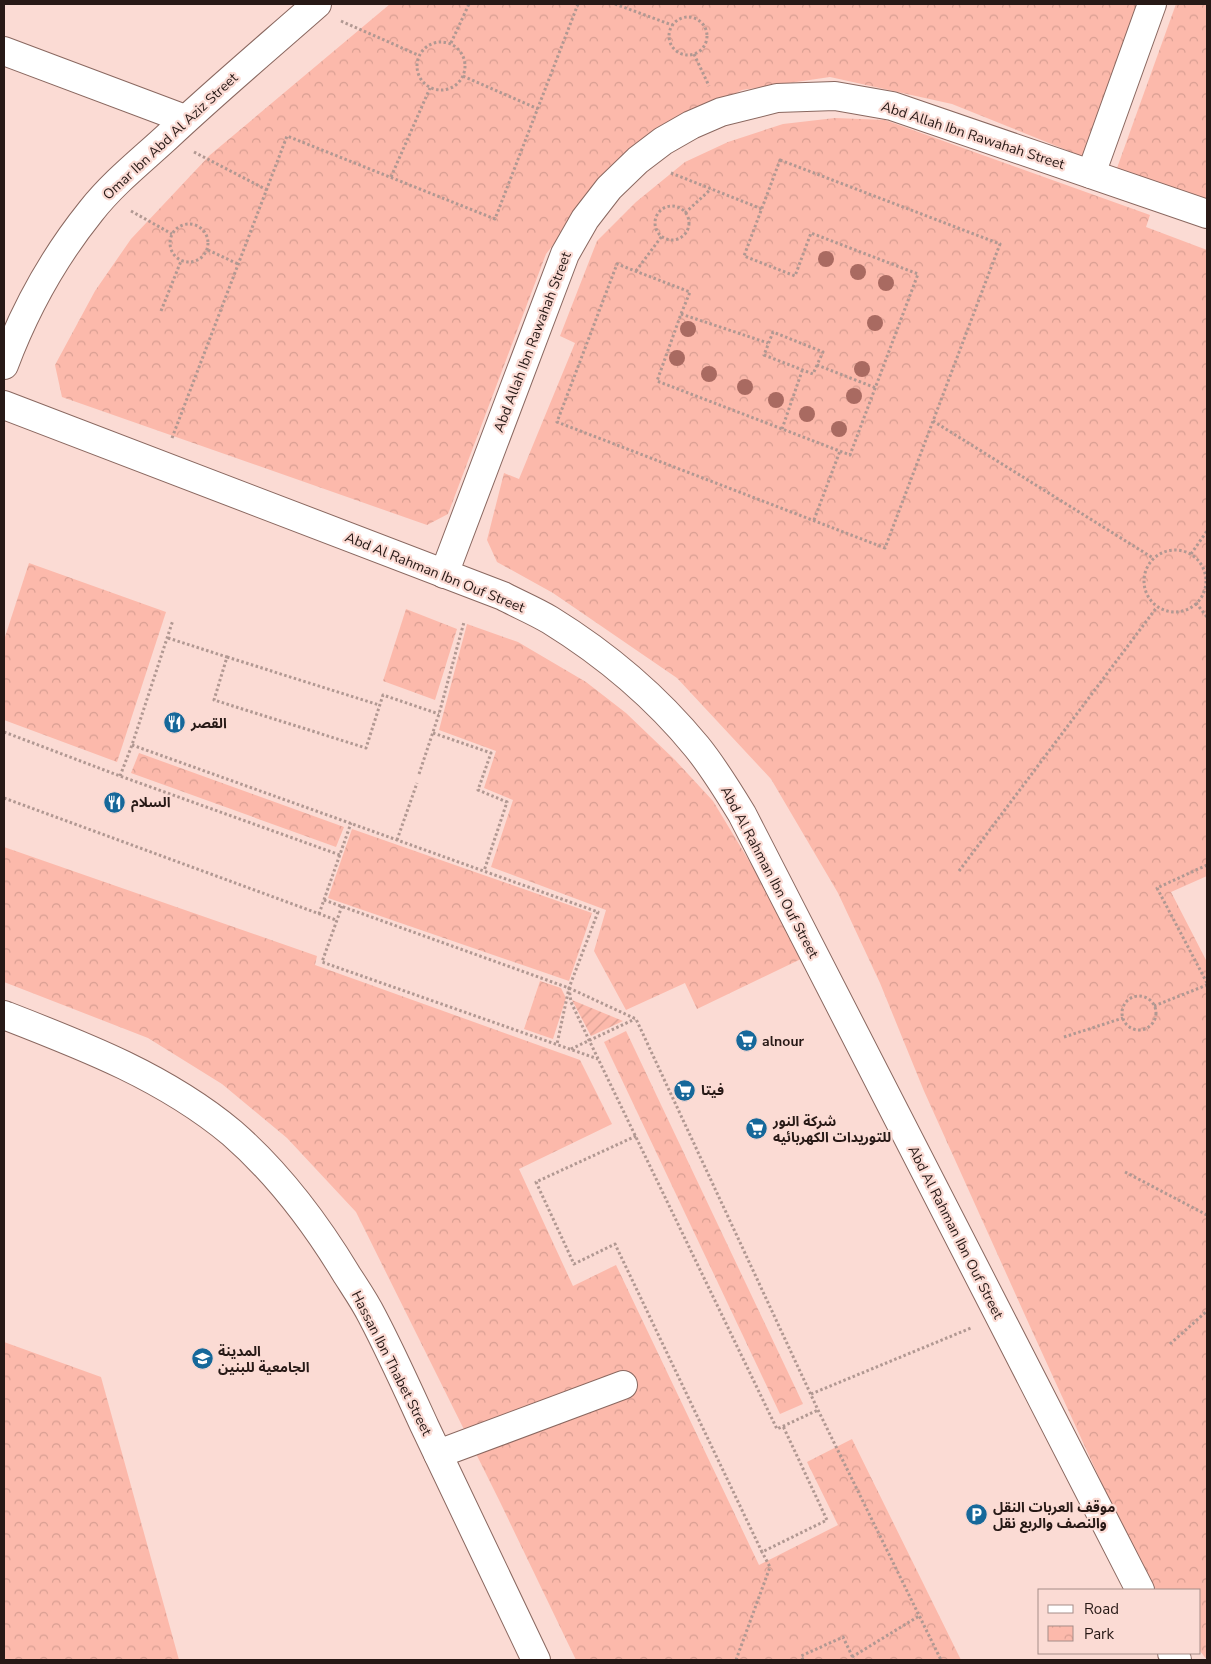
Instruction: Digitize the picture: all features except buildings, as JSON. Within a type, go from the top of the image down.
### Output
[{"type":"street","points":[[1092,174],[1152,4]]},
{"type":"street","name":"Omar Ibn Abd Al Aziz Street","points":[[4,365],[25,314],[47,274],[68,242],[104,196],[185,119],[315,6]]},
{"type":"street","points":[[4,52],[185,119]]},
{"type":"street","name":"Abd Allah Ibn Rawahah Street","points":[[444,574],[565,254],[585,219],[609,188],[638,160],[663,141],[691,125],[721,112],[777,98],[835,96],[892,106],[1207,214]]},
{"type":"street","name":"Abd Al Rahman Ibn Ouf Street","points":[[4,405],[503,596],[549,620],[592,648],[633,681],[670,717],[721,780],[742,814],[1139,1589]]},
{"type":"street","name":"Hassan Ibn Thabet Street","points":[[4,1015],[77,1044],[156,1081],[195,1105],[232,1133],[266,1165],[297,1200],[324,1238],[372,1316],[536,1660]]},
{"type":"street","points":[[438,1454],[623,1385]]},
{"type":"path","points":[[450,43],[469,4]]},
{"type":"path","points":[[162,465],[287,136],[495,218],[578,4]]},
{"type":"path","points":[[615,4],[672,25]]},
{"type":"path","points":[[315,6],[418,55]]},
{"type":"path","points":[[688,16],[699,20],[704,24],[707,36],[704,47],[694,54],[688,55],[677,52],[670,42],[669,30],[672,25],[676,20],[688,16]]},
{"type":"path","points":[[443,41],[450,43],[462,53],[464,61],[463,76],[452,87],[445,90],[430,88],[424,84],[416,70],[418,55],[428,45],[435,42],[443,41]]},
{"type":"path","points":[[463,76],[538,109]]},
{"type":"path","points":[[391,177],[430,88]]},
{"type":"path","points":[[166,138],[267,190]]},
{"type":"path","points":[[638,160],[762,209]]},
{"type":"path","points":[[780,160],[1000,244],[885,548],[557,422],[617,264],[690,292],[657,381],[850,455],[918,274],[812,233],[795,276],[744,256],[762,209],[780,160]]},
{"type":"path","points":[[686,212],[711,189]]},
{"type":"path","points":[[104,196],[172,234]]},
{"type":"path","points":[[676,206],[686,212],[689,222],[688,228],[682,236],[672,240],[662,236],[656,227],[657,215],[660,211],[676,206]]},
{"type":"path","points":[[194,224],[200,227],[208,238],[208,250],[200,260],[187,263],[181,261],[172,252],[170,240],[172,234],[182,225],[194,224]]},
{"type":"path","points":[[636,271],[662,236]]},
{"type":"path","points":[[208,250],[238,264]]},
{"type":"path","points":[[161,310],[181,261]]},
{"type":"path","points":[[681,314],[768,343]]},
{"type":"path","points":[[773,332],[822,352],[818,364],[813,374],[764,355],[773,332]]},
{"type":"path","points":[[818,364],[876,388]]},
{"type":"path","points":[[782,429],[802,371]]},
{"type":"path","points":[[932,421],[1153,558]]},
{"type":"path","points":[[814,520],[840,451]]},
{"type":"path","points":[[1191,554],[1207,530]]},
{"type":"path","points":[[1167,550],[1191,554],[1203,568],[1206,577],[1202,596],[1196,604],[1181,611],[1164,610],[1157,607],[1150,600],[1144,584],[1144,574],[1153,558],[1167,550]]},
{"type":"path","points":[[1196,604],[1207,617]]},
{"type":"path","points":[[959,871],[1157,607]]},
{"type":"path","points":[[120,776],[173,620]]},
{"type":"path","points":[[419,774],[439,714],[464,622]]},
{"type":"path","points":[[168,638],[379,705]]},
{"type":"path","points":[[227,657],[214,700],[366,748],[383,695],[439,714]]},
{"type":"path","points":[[4,732],[340,855]]},
{"type":"path","points":[[433,733],[491,754],[478,790],[507,802],[484,871]]},
{"type":"path","points":[[132,745],[598,912],[568,988],[557,1044]]},
{"type":"path","points":[[397,840],[417,783]]},
{"type":"path","points":[[4,798],[336,920]]},
{"type":"path","points":[[319,914],[351,823]]},
{"type":"path","points":[[1154,1006],[1207,984],[1158,888],[1207,865]]},
{"type":"path","points":[[324,900],[568,988],[636,1019],[818,1410],[941,1660]]},
{"type":"path","points":[[342,906],[322,962],[599,1059]]},
{"type":"path","points":[[568,988],[571,1002],[589,1040],[777,1429],[818,1410]]},
{"type":"path","points":[[1143,996],[1154,1006],[1156,1012],[1153,1022],[1144,1029],[1139,1030],[1129,1027],[1123,1018],[1122,1007],[1133,997],[1143,996]]},
{"type":"path","points":[[1064,1038],[1123,1018]]},
{"type":"path","points":[[571,1049],[636,1019]]},
{"type":"path","points":[[636,1136],[536,1182],[574,1264],[615,1244],[770,1567],[736,1660]]},
{"type":"path","points":[[1125,1172],[1207,1214]]},
{"type":"path","points":[[1170,1344],[1207,1311]]},
{"type":"path","points":[[811,1394],[999,1316]]},
{"type":"path","points":[[762,1552],[827,1520],[784,1426]]},
{"type":"path","points":[[803,1660],[801,1656],[843,1636],[853,1659],[919,1616]]},
{"type":"green space","points":[[390,4],[1147,4],[1091,160],[952,104],[830,77],[742,90],[672,126],[597,188],[546,254],[448,514],[427,525],[62,397],[55,365],[95,291],[131,239],[210,155]]},
{"type":"green space","points":[[1176,4],[1207,4],[1207,200],[1117,168]]},
{"type":"green space","points":[[835,118],[885,120],[1150,215],[1146,227],[1207,250],[1207,876],[1171,892],[1207,962],[1207,1660],[1201,1652],[1201,1589],[1155,1589],[1113,1508],[1033,1333],[924,1091],[880,983],[838,893],[771,779],[677,678],[553,593],[497,562],[487,540],[504,473],[519,479],[575,343],[560,336],[597,241],[636,202],[685,162],[728,142],[783,124]]},
{"type":"green space","points":[[29,563],[166,612],[117,762],[4,720],[4,640]]},
{"type":"green space","points":[[406,609],[457,629],[435,700],[383,681]]},
{"type":"green space","points":[[467,624],[518,642],[586,682],[626,713],[675,760],[713,801],[772,899],[801,959],[697,1009],[685,983],[626,1010],[594,951],[606,910],[491,867],[513,800],[484,788],[496,751],[439,730]]},
{"type":"green space","points":[[139,753],[344,827],[336,847],[131,773]]},
{"type":"green space","points":[[352,829],[592,913],[569,981],[328,898]]},
{"type":"green space","points":[[4,847],[317,956],[315,965],[580,1060],[612,1124],[519,1169],[573,1286],[616,1265],[759,1565],[838,1525],[807,1462],[852,1439],[961,1660],[576,1660],[356,1212],[287,1138],[222,1084],[148,1038],[4,982]]},
{"type":"green space","points":[[540,981],[561,988],[566,998],[553,1039],[524,1029]]},
{"type":"green space","points":[[572,1000],[623,1021],[591,1036]]},
{"type":"green space","points":[[626,1031],[803,1404],[780,1414],[604,1042]]},
{"type":"green space","points":[[4,1342],[101,1377],[179,1660],[4,1660]]},
{"type":"place","name":"القصر","points":[[175,723]]},
{"type":"place","name":"السلام","points":[[115,802]]},
{"type":"place","name":"alnour","points":[[746,1041]]},
{"type":"place","name":"فيتا","points":[[685,1090]]},
{"type":"place","name":"شركة النور للتوريدات الكهربائيه","points":[[757,1129]]},
{"type":"place","name":"المدينة الجامعية للبنين","points":[[202,1359]]},
{"type":"place","name":"موقف العربات النقل والنصف والربع نقل","points":[[977,1515]]}]
